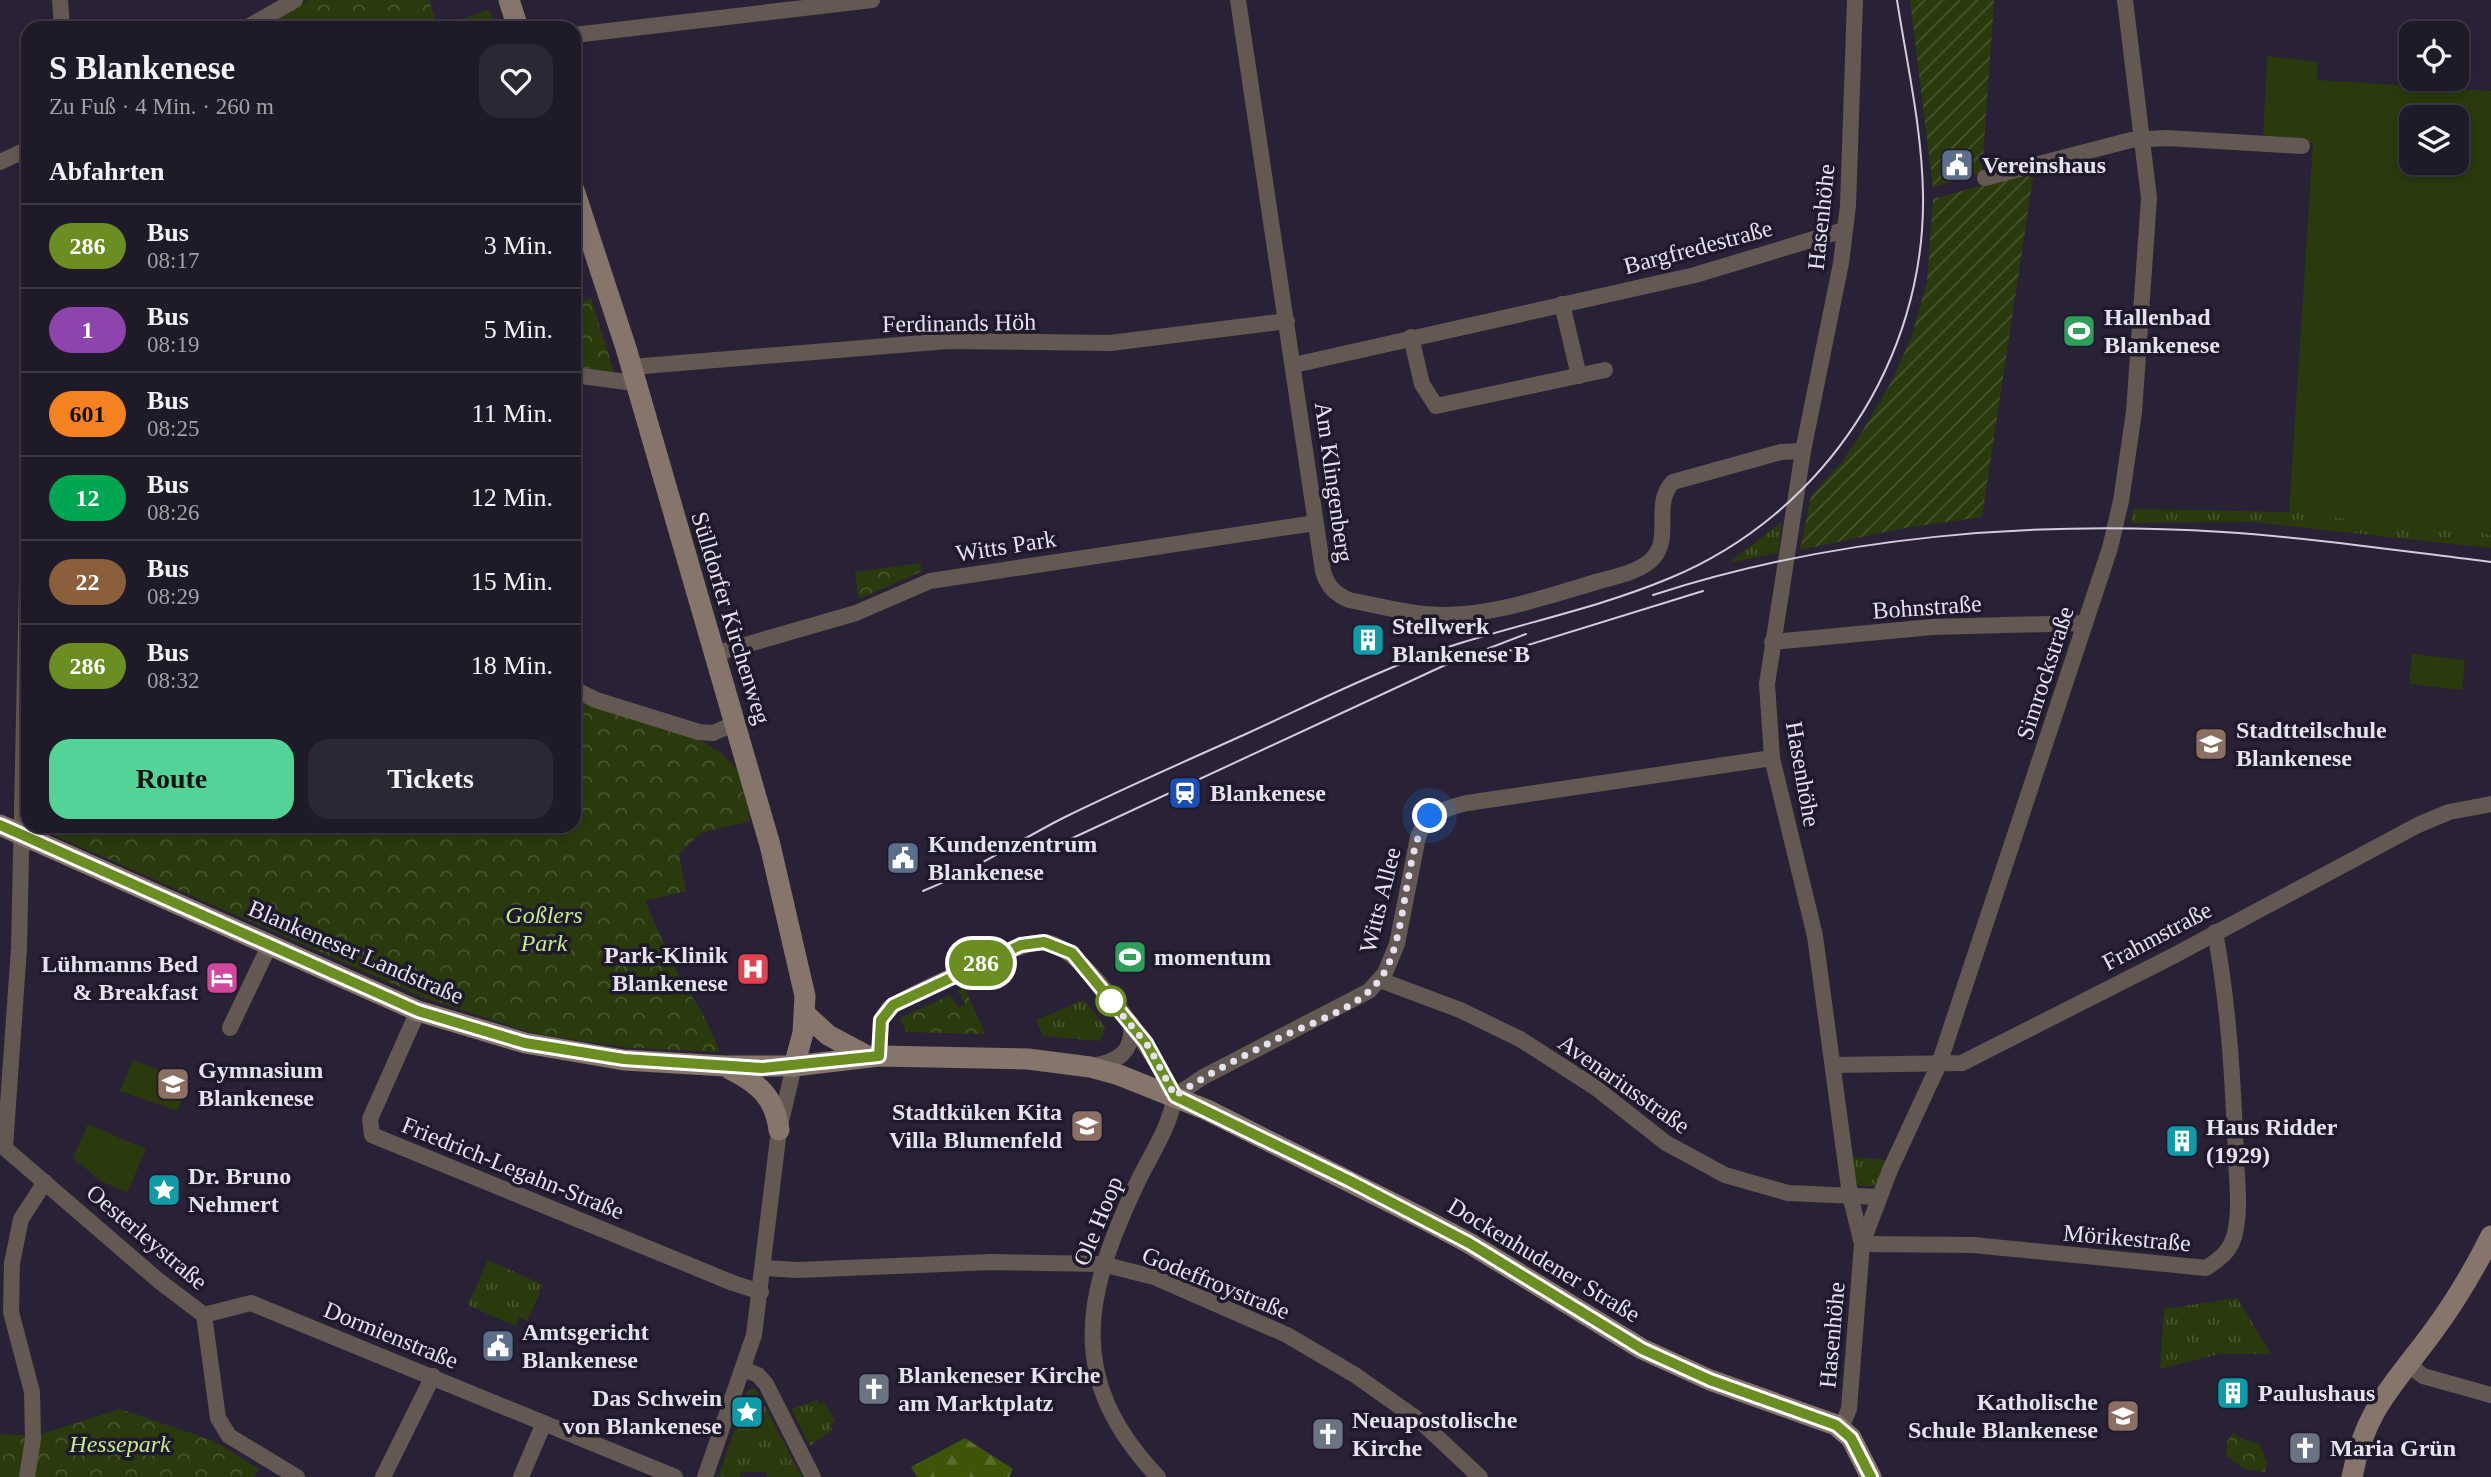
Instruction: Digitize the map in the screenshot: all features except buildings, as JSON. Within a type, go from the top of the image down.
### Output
[{"type":"main road","points":[[509,0],[516,21]]},
{"type":"main road","name":"Sülldorfer Kirchenweg","points":[[581,212],[633,375],[734,724],[754,783],[803,981],[805,1014],[794,1066]]},
{"type":"main road","name":"Blankeneser Landstraße","points":[[0,825],[418,1011],[481,1031],[575,1054],[725,1066],[794,1066],[874,1056],[1028,1059],[1090,1067]]},
{"type":"main road","points":[[805,1014],[828,1035],[874,1056]]},
{"type":"main road","points":[[725,1066],[763,1090],[775,1109],[779,1130]]},
{"type":"main road","name":"Dockenhudener Straße","points":[[1090,1067],[1175,1096],[1350,1181],[1469,1243],[1642,1349],[1710,1380],[1840,1428]]},
{"type":"main road","points":[[2352,1477],[2358,1443],[2368,1420],[2454,1302],[2491,1236]]},
{"type":"main road","points":[[1840,1428],[1851,1438],[1871,1477]]},
{"type":"street","points":[[60,0],[62,21]]},
{"type":"street","points":[[258,21],[295,0]]},
{"type":"street","points":[[581,34],[872,0]]},
{"type":"street","name":"Am Klingenberg","points":[[1238,0],[1294,365],[1315,523],[1325,578],[1339,596],[1426,614],[1495,611],[1618,575],[1651,560],[1661,543],[1664,496],[1673,482],[1781,452],[1803,451]]},
{"type":"street","name":"Hasenhöhe","points":[[1840,1428],[1849,1409],[1862,1244],[1850,1195],[1815,936],[1772,758],[1767,684],[1772,642],[1791,543],[1803,451],[1841,263],[1848,206],[1855,0]]},
{"type":"street","name":"Simrockstraße","points":[[1862,1244],[1913,1116],[1939,1065],[2063,692],[2071,658],[2110,548],[2121,501],[2134,412],[2149,198],[2125,0]]},
{"type":"street","points":[[1985,178],[2143,139],[2302,146]]},
{"type":"street","points":[[0,162],[21,152]]},
{"type":"street","name":"Bargfredestraße","points":[[1294,365],[1695,275],[1844,230]]},
{"type":"street","points":[[1562,304],[1579,376]]},
{"type":"street","name":"Ferdinands Höh","points":[[633,375],[948,341],[1110,343],[1287,321]]},
{"type":"street","points":[[1411,337],[1422,384],[1436,406],[1605,370]]},
{"type":"street","points":[[581,375],[633,375]]},
{"type":"street","name":"Witts Park","points":[[714,654],[856,612],[930,581],[1315,523]]},
{"type":"street","name":"Bohnstraße","points":[[1772,642],[1932,627],[2085,623]]},
{"type":"street","points":[[581,692],[596,700],[699,732],[709,734],[734,724]]},
{"type":"street","name":"Witts Allee","points":[[1175,1096],[1203,1077],[1358,1000],[1380,980],[1397,944],[1418,837],[1424,824],[1435,813],[1467,803],[1772,758]]},
{"type":"street","points":[[3,1145],[19,948],[21,797]]},
{"type":"street","name":"Frahmstraße","points":[[1833,1065],[1962,1063],[2437,816],[2491,804]]},
{"type":"street","name":"Mörikestraße","points":[[1862,1244],[1973,1245],[2206,1268],[2225,1256],[2234,1239],[2238,1220],[2228,1003],[2215,932]]},
{"type":"street","points":[[874,1056],[881,1020],[889,1008],[1013,948],[1044,942],[1067,949],[1131,1023],[1154,1055],[1175,1096]]},
{"type":"street","points":[[230,1028],[269,946]]},
{"type":"street","name":"Avenariusstraße","points":[[1380,980],[1460,1010],[1520,1039],[1596,1088],[1667,1143],[1725,1175],[1788,1193],[1850,1195]]},
{"type":"street","name":"Friedrich-Legahn-Straße","points":[[418,1011],[370,1119],[372,1135],[733,1283],[761,1292]]},
{"type":"street","points":[[1090,1067],[1110,1063],[1124,1055],[1130,1041],[1131,1023]]},
{"type":"street","points":[[705,1477],[754,1335],[779,1130],[794,1066]]},
{"type":"street","name":"Ole Hoop","points":[[1158,1477],[1115,1425],[1099,1384],[1091,1315],[1102,1264],[1140,1178],[1167,1129],[1175,1096]]},
{"type":"street","name":"Oesterleystraße","points":[[3,1145],[204,1315],[218,1418],[229,1436],[297,1477]]},
{"type":"street","points":[[27,1477],[33,1439],[32,1392],[11,1312],[12,1264],[21,1219],[45,1182]]},
{"type":"street","points":[[1850,1195],[1879,1197]]},
{"type":"street","name":"Godeffroystraße","points":[[764,1268],[798,1270],[992,1262],[1102,1264],[1154,1278],[1287,1335],[1355,1375],[1420,1421],[1480,1477]]},
{"type":"street","name":"Dormienstraße","points":[[204,1315],[251,1303],[675,1477]]},
{"type":"street","points":[[2408,1364],[2423,1376],[2491,1395]]},
{"type":"street","points":[[744,1369],[758,1375],[766,1384],[813,1477]]},
{"type":"street","points":[[383,1477],[433,1377]]},
{"type":"street","points":[[521,1477],[544,1423]]},
{"type":"green space","points":[[308,0],[429,0],[436,21],[270,21]]},
{"type":"green space","points":[[1910,0],[1994,0],[1982,173],[1933,187]]},
{"type":"green space","points":[[489,9],[493,21],[457,21]]},
{"type":"green space","points":[[2267,56],[2318,62],[2317,80],[2399,85],[2399,91],[2491,91],[2491,534],[2289,512],[2313,143],[2263,139]]},
{"type":"green space","points":[[2034,171],[1982,517],[1904,528],[1800,550],[1811,496],[1842,462],[1863,430],[1893,379],[1912,335],[1927,282],[1933,199]]},
{"type":"green space","points":[[591,298],[615,375],[581,369],[581,301]]},
{"type":"green space","points":[[2133,509],[2289,512],[2491,534],[2491,548],[2252,522],[2131,523]]},
{"type":"green space","points":[[1782,522],[1778,553],[1728,563]]},
{"type":"green space","points":[[920,563],[922,571],[859,599],[855,572]]},
{"type":"green space","points":[[2412,654],[2465,660],[2462,690],[2409,684]]},
{"type":"green space","name":"Goßlers Park","points":[[581,697],[686,733],[724,756],[736,769],[746,794],[750,821],[701,833],[679,853],[686,891],[645,901],[675,969],[705,1018],[720,1052],[631,1048],[536,1034],[427,999],[49,833],[581,833]]},
{"type":"green space","points":[[965,988],[985,1034],[906,1032],[900,1018],[950,995],[958,1007],[965,1005],[960,993],[955,992]]},
{"type":"green space","points":[[1084,1000],[1105,1027],[1100,1041],[1043,1036],[1036,1020]]},
{"type":"green space","points":[[133,1060],[190,1082],[177,1111],[120,1091]]},
{"type":"green space","points":[[88,1124],[146,1149],[127,1193],[101,1181],[73,1158]]},
{"type":"green space","points":[[1852,1157],[1888,1160],[1878,1186],[1860,1186],[1855,1182]]},
{"type":"green space","points":[[488,1260],[543,1285],[527,1321],[519,1317],[515,1326],[468,1305]]},
{"type":"green space","points":[[2237,1298],[2271,1354],[2219,1354],[2160,1369],[2164,1309]]},
{"type":"green space","points":[[753,1388],[802,1477],[767,1477],[766,1472],[741,1472],[740,1477],[718,1477],[749,1390]]},
{"type":"green space","points":[[817,1400],[819,1405],[824,1402],[835,1422],[830,1425],[832,1430],[810,1446],[791,1409]]},
{"type":"green space","name":"Hessepark","points":[[120,1409],[214,1441],[259,1469],[254,1477],[0,1477],[0,1434],[35,1436]]},
{"type":"green space","points":[[2234,1432],[2238,1437],[2259,1444],[2267,1461],[2265,1472],[2244,1469],[2226,1455],[2227,1441]]},
{"type":"green space","points":[[965,1438],[1013,1469],[1009,1477],[917,1477],[911,1467]]},
{"type":"tram line","points":[[923,891],[959,875],[1086,807],[1398,665],[1466,641],[1603,602],[1670,578],[1725,550],[1775,514],[1819,472],[1855,424],[1885,371],[1906,315],[1919,255],[1923,194],[1917,121],[1897,0]]},
{"type":"tram line","points":[[1653,595],[1722,575],[1863,546],[1935,537],[2079,528],[2223,532],[2324,541],[2491,562]]},
{"type":"tram line","points":[[1486,658],[1703,591]]},
{"type":"tram line","points":[[1064,842],[1443,666],[1526,634]]},
{"type":"tram line","points":[[1069,853],[1096,840]]},
{"type":"bus line","name":"286","points":[[0,825],[418,1011],[525,1043],[575,1054],[762,1068],[879,1056],[881,1020],[893,1005],[1021,945],[1035,942],[1060,945],[1076,957],[1146,1043],[1175,1096],[1350,1181],[1469,1243],[1642,1349],[1740,1392],[1836,1425],[1851,1438],[1871,1477]]},
{"type":"place","name":"Vereinshaus","points":[[1957,165]]},
{"type":"place","name":"Hallenbad Blankenese","points":[[2079,331]]},
{"type":"place","name":"Stellwerk Blankenese B","points":[[1368,640]]},
{"type":"place","name":"Stadtteilschule Blankenese","points":[[2211,744]]},
{"type":"place","name":"Blankenese","points":[[1185,793]]},
{"type":"place","name":"Kundenzentrum Blankenese","points":[[903,858]]},
{"type":"place","name":"momentum","points":[[1130,957]]},
{"type":"place","name":"Park-Klinik Blankenese","points":[[753,969]]},
{"type":"place","name":"Lühmanns Bed & Breakfast","points":[[222,978]]},
{"type":"place","name":"Gymnasium Blankenese","points":[[173,1084]]},
{"type":"place","name":"Stadtküken Kita Villa Blumenfeld","points":[[1087,1126]]},
{"type":"place","name":"Haus Ridder (1929)","points":[[2182,1141]]},
{"type":"place","name":"Dr. Bruno Nehmert","points":[[164,1190]]},
{"type":"place","name":"Amtsgericht Blankenese","points":[[498,1346]]},
{"type":"place","name":"Blankeneser Kirche am Marktplatz","points":[[874,1389]]},
{"type":"place","name":"Paulushaus","points":[[2233,1393]]},
{"type":"place","name":"Das Schwein von Blankenese","points":[[747,1412]]},
{"type":"place","name":"Katholische Schule Blankenese","points":[[2123,1416]]},
{"type":"place","name":"Neuapostolische Kirche","points":[[1328,1434]]},
{"type":"place","name":"Maria Grün","points":[[2305,1448]]},
{"type":"route","points":[[1111,1001],[1109,999],[1149,1047],[1175,1096],[1203,1077],[1358,1000],[1380,980],[1392,957],[1418,837],[1430,816]]}]
